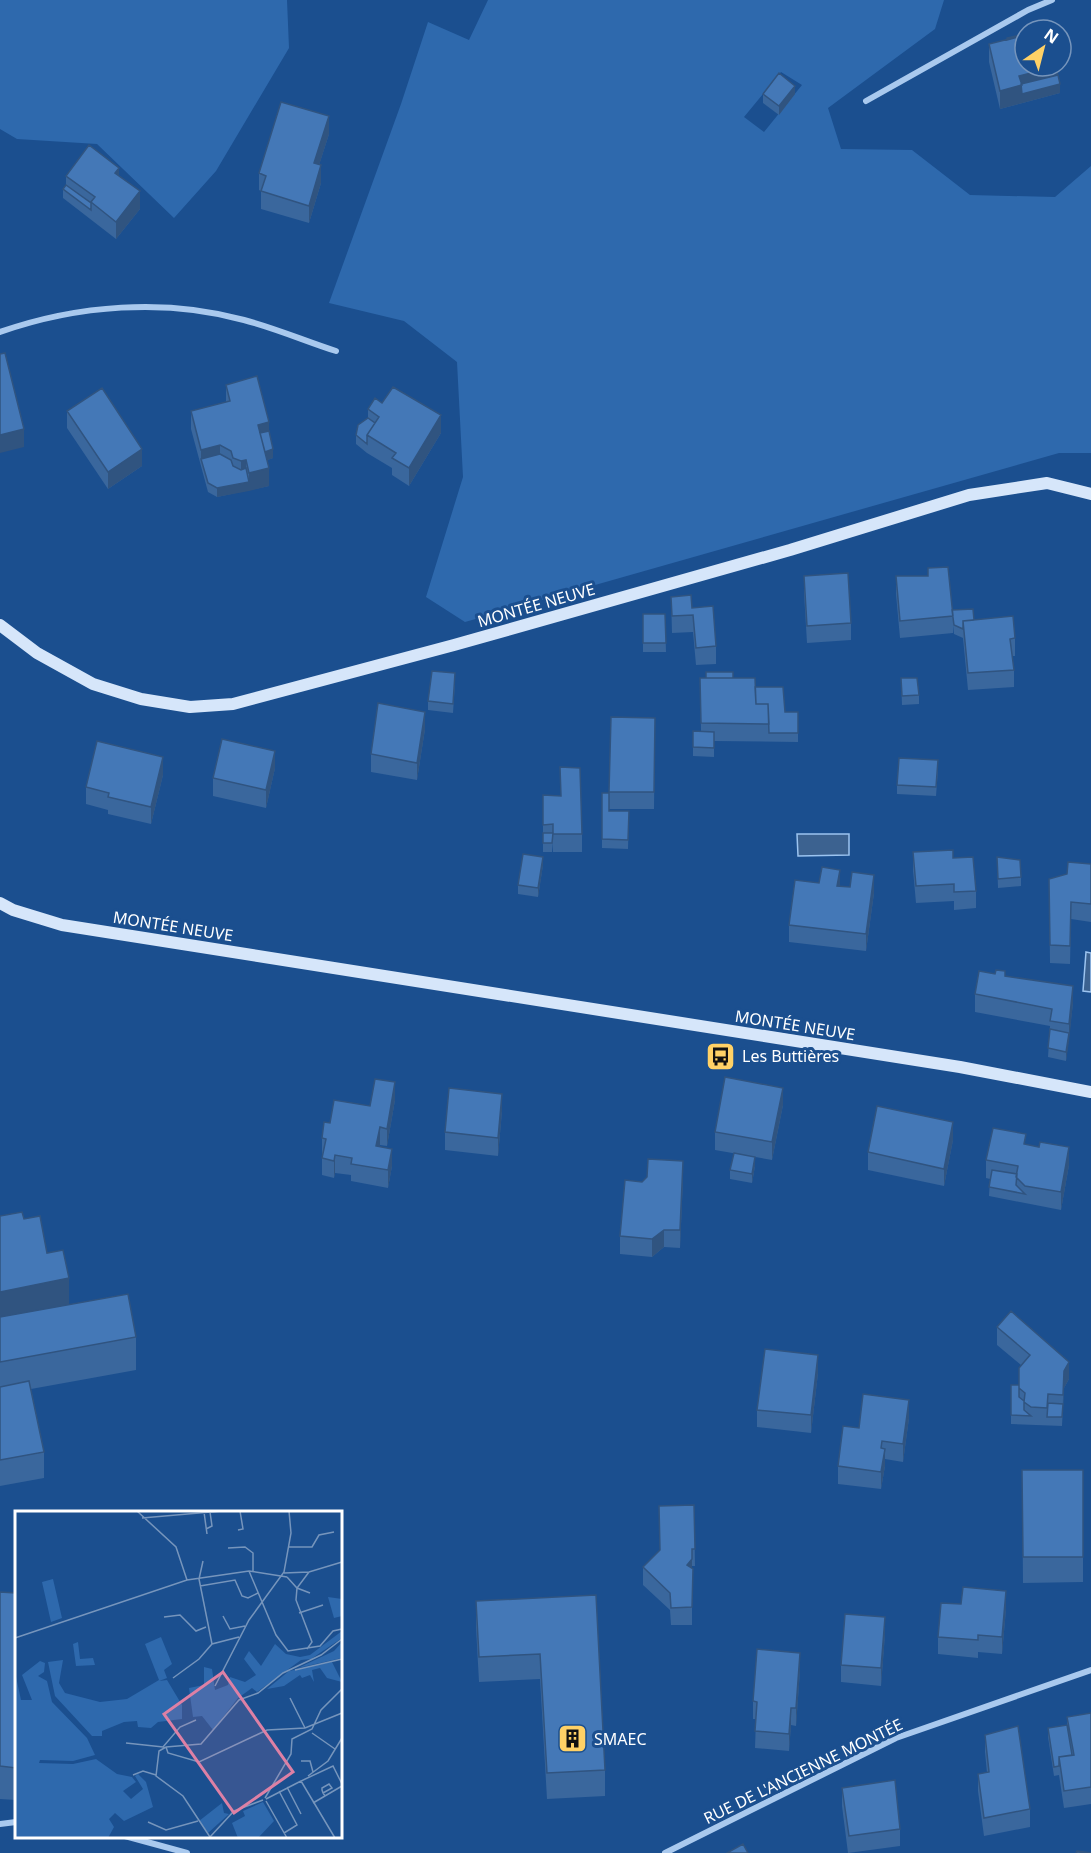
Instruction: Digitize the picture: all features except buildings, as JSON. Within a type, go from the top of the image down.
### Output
[{"type":"street","points":[[866,101],[1028,10],[1052,0]]},
{"type":"street","points":[[0,332],[82,311],[167,307],[243,320],[336,351]]},
{"type":"street","name":"MONTÉE NEUVE","points":[[0,625],[37,653],[93,684],[141,699],[190,707],[233,704],[454,645],[790,550],[969,495],[1047,483],[1091,494]]},
{"type":"street","name":"MONTÉE NEUVE","points":[[0,903],[13,910],[62,926],[960,1067],[1091,1092]]},
{"type":"street","name":"RUE DE L'ANCIENNE MONTÉE","points":[[665,1853],[896,1738],[1091,1670]]},
{"type":"street","points":[[0,1824],[15,1822]]},
{"type":"street","points":[[132,1838],[186,1853]]},
{"type":"shaded area","points":[[0,0],[287,0],[289,48],[216,171],[174,218],[97,144],[17,139],[0,129]]},
{"type":"shaded area","points":[[488,0],[944,0],[935,29],[828,108],[841,149],[912,150],[970,195],[1055,197],[1091,166],[1091,453],[1059,453],[465,622],[426,597],[463,477],[457,362],[404,321],[329,303],[428,22],[469,40]],"holes":[[[781,72],[802,85],[764,132],[744,117]]]},
{"type":"shaded area","points":[[797,834],[849,834],[849,855],[798,856]]},
{"type":"shaded area","points":[[1086,952],[1091,953],[1091,992],[1083,991]]},
{"type":"place","name":"Les Buttières","points":[[721,1056]]},
{"type":"place","name":"SMAEC","points":[[573,1739]]}]
